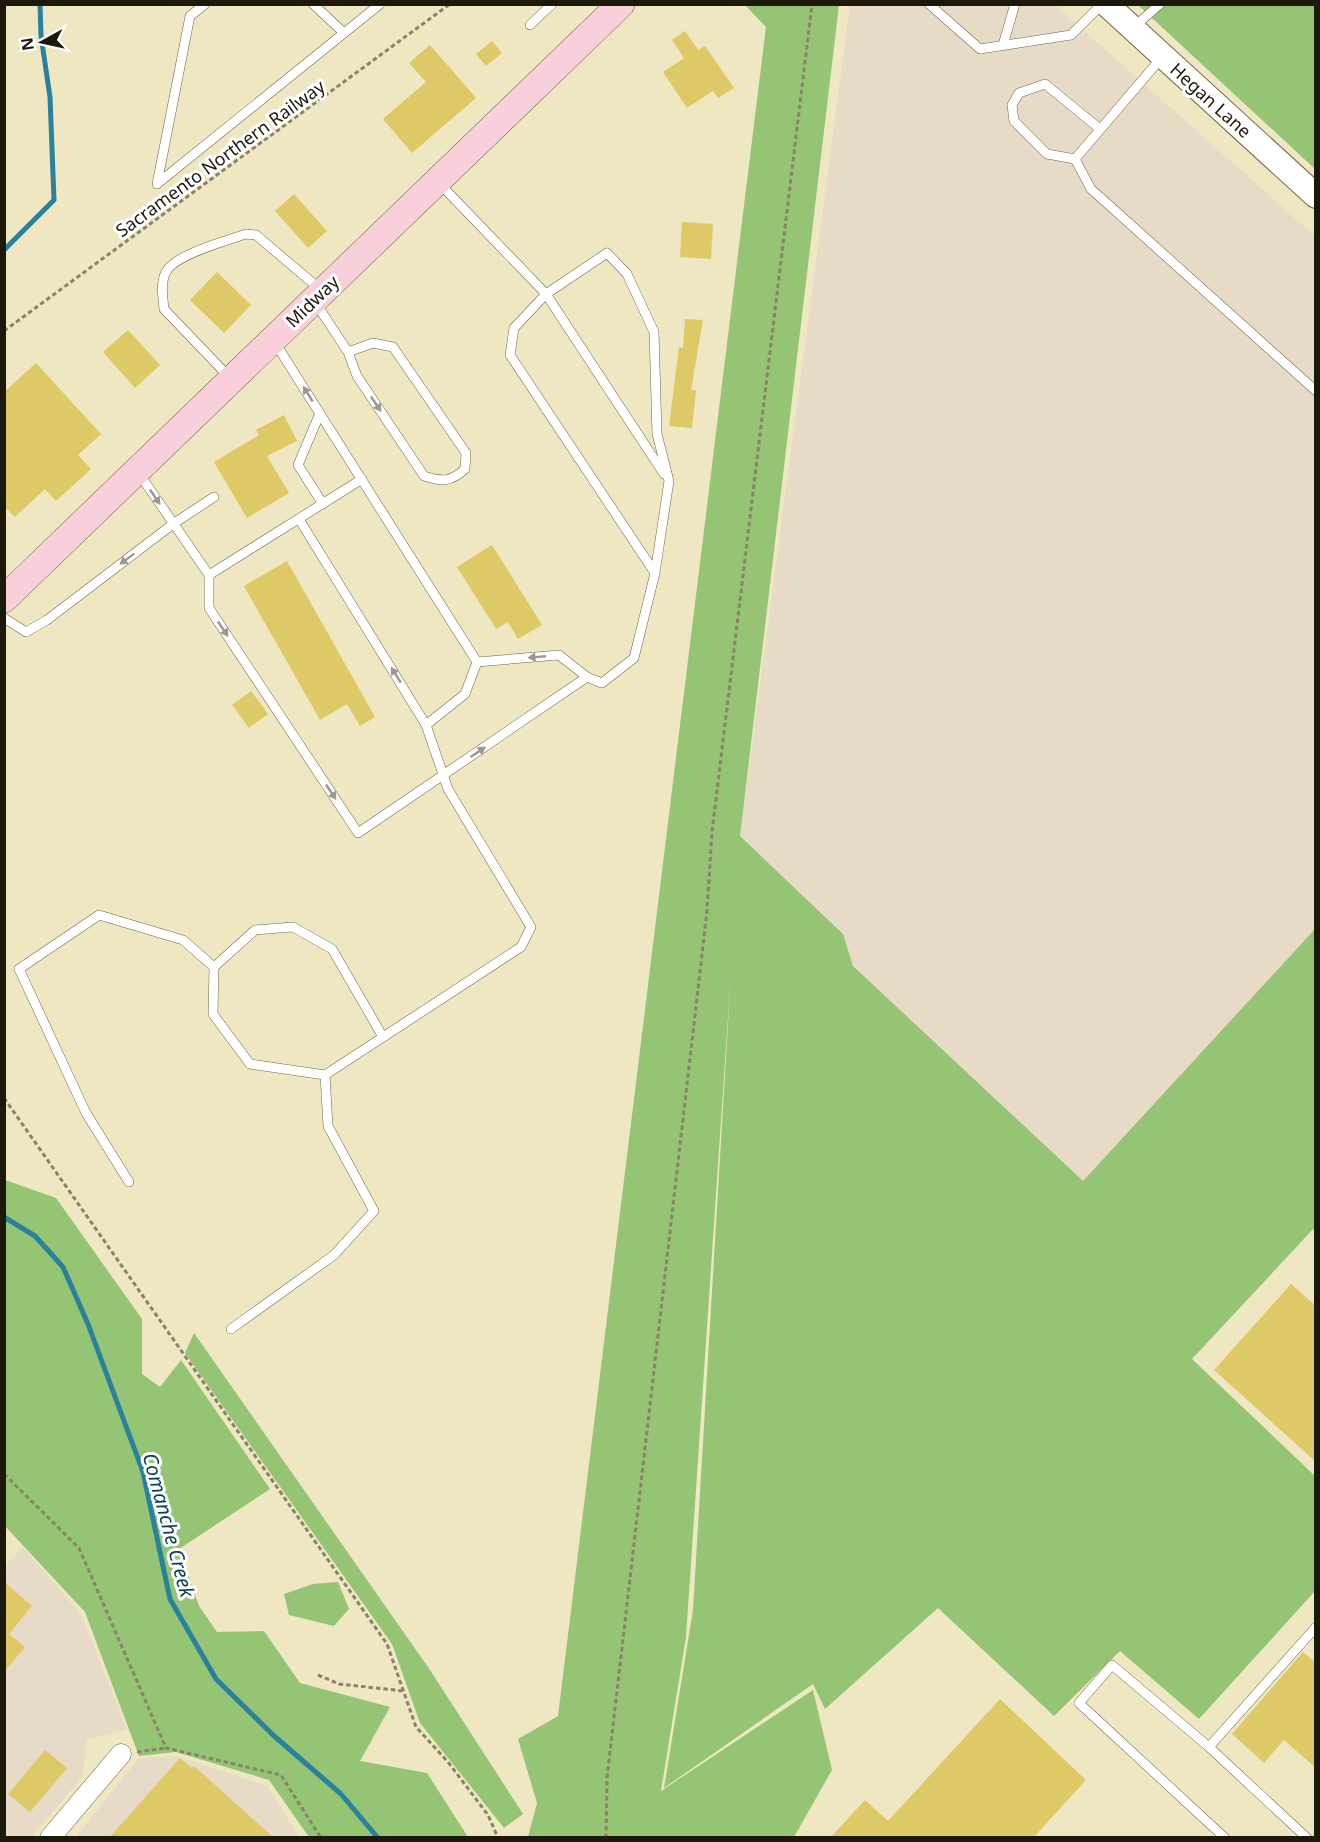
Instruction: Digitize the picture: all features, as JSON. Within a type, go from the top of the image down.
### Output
[{"type":"main road","name":"Midway","points":[[4,598],[621,4]]},
{"type":"street","name":"Hegan Lane","points":[[1104,4],[1316,196]]},
{"type":"street","points":[[50,1838],[121,1754]]},
{"type":"lane","points":[[205,4],[190,16],[157,184],[380,4]]},
{"type":"lane","points":[[313,4],[344,33]]},
{"type":"lane","points":[[530,25],[552,4]]},
{"type":"lane","points":[[929,4],[980,49],[1071,35],[1104,4]]},
{"type":"lane","points":[[1003,45],[1015,4]]},
{"type":"lane","points":[[1132,28],[1160,4]]},
{"type":"lane","points":[[1075,159],[1163,56]]},
{"type":"lane","points":[[1075,159],[1047,154],[1014,121],[1012,105],[1019,93],[1045,84],[1101,129]]},
{"type":"lane","points":[[1075,159],[1091,189],[1316,391]]},
{"type":"lane","points":[[437,181],[546,294],[669,482]]},
{"type":"lane","points":[[231,379],[164,309],[164,279],[166,271],[175,261],[236,237],[246,234],[256,235],[318,296],[348,352],[357,376],[424,476],[441,482],[455,478],[465,469],[466,453],[393,347],[373,343],[348,352]]},
{"type":"lane","points":[[477,662],[560,655],[587,677],[602,683],[634,658],[655,573],[669,482],[657,434],[654,332],[627,274],[607,253],[546,294],[514,328],[510,355],[655,573]]},
{"type":"lane","points":[[273,339],[477,662]]},
{"type":"lane","points":[[320,413],[298,465],[323,504]]},
{"type":"lane","points":[[136,470],[210,575],[209,608],[358,833],[587,677]]},
{"type":"lane","points":[[210,575],[362,479]]},
{"type":"lane","points":[[4,618],[26,632],[47,620],[173,524],[214,497]]},
{"type":"lane","points":[[299,519],[426,724],[448,789],[531,927],[521,947],[384,1037],[325,1075],[250,1065],[213,1014],[214,967],[255,930],[293,927],[332,949],[384,1037]]},
{"type":"lane","points":[[426,724],[465,694],[477,662]]},
{"type":"lane","points":[[129,1182],[86,1113],[19,969],[99,915],[183,940],[214,967]]},
{"type":"lane","points":[[231,1329],[334,1255],[374,1210],[328,1126],[325,1075]]},
{"type":"lane","points":[[1209,1747],[1316,1628]]},
{"type":"lane","points":[[1225,1838],[1079,1702],[1112,1665],[1209,1747],[1307,1838]]},
{"type":"path","name":"Sacramento Northern Railway","points":[[4,331],[450,4]]},
{"type":"path","points":[[606,1838],[607,1778],[707,911],[712,832],[812,4]]},
{"type":"path","points":[[4,1098],[387,1644],[416,1727],[448,1762],[488,1815],[498,1838]]},
{"type":"path","points":[[4,1474],[78,1548],[166,1748]]},
{"type":"path","points":[[318,1675],[339,1684],[404,1691]]},
{"type":"path","points":[[121,1754],[166,1748],[281,1775],[321,1838]]},
{"type":"shaded area","points":[[850,5],[1055,5],[1315,236],[1315,929],[1083,1182],[853,966],[843,934],[740,836]]},
{"type":"shaded area","points":[[23,1547],[81,1614],[127,1730],[87,1739],[83,1776],[31,1837],[5,1837],[4,1567]]},
{"type":"shaded area","points":[[175,1756],[268,1786],[299,1837],[75,1838],[139,1758]]},
{"type":"green space","points":[[745,5],[839,5],[740,836],[843,934],[853,966],[1083,1181],[1315,929],[1315,1227],[1192,1359],[1315,1476],[1315,1591],[1199,1719],[1120,1651],[1054,1716],[938,1608],[825,1709],[813,1684],[664,1788],[693,1610],[731,973],[686,1637],[661,1791],[813,1690],[832,1770],[794,1837],[528,1837],[537,1803],[518,1739],[558,1716],[766,27]]},
{"type":"green space","points":[[1138,5],[1315,5],[1315,169]]},
{"type":"green space","points":[[5,1180],[56,1198],[142,1319],[142,1374],[160,1387],[181,1360],[270,1489],[179,1549],[199,1606],[217,1632],[264,1631],[300,1683],[390,1707],[360,1761],[427,1773],[468,1837],[309,1837],[269,1780],[176,1752],[139,1756],[85,1612],[5,1526]]},
{"type":"green space","points":[[194,1333],[430,1670],[523,1814],[504,1828],[420,1723],[392,1644],[185,1353]]},
{"type":"green space","points":[[338,1582],[349,1609],[334,1626],[289,1615],[284,1594],[313,1584]]},
{"type":"building","points":[[685,31],[698,50],[705,46],[734,88],[718,98],[713,91],[687,108],[663,72],[684,58],[672,40]]},
{"type":"building","points":[[492,41],[502,53],[486,66],[476,54]]},
{"type":"building","points":[[430,45],[476,98],[412,153],[383,119],[426,82],[409,63]]},
{"type":"building","points":[[294,194],[327,231],[308,248],[275,211]]},
{"type":"building","points":[[682,222],[713,224],[711,259],[680,257]]},
{"type":"building","points":[[217,272],[251,305],[224,333],[190,300]]},
{"type":"building","points":[[685,319],[703,320],[691,390],[696,390],[692,428],[669,426],[679,347],[683,348]]},
{"type":"building","points":[[128,330],[160,365],[135,388],[103,352]]},
{"type":"building","points":[[36,363],[101,434],[78,455],[91,469],[56,501],[45,489],[15,517],[4,506],[4,392]]},
{"type":"building","points":[[284,415],[297,441],[267,456],[289,493],[247,518],[214,462],[259,435],[256,430]]},
{"type":"building","points":[[492,545],[542,625],[518,639],[508,622],[496,629],[457,567]]},
{"type":"building","points":[[287,561],[375,717],[360,726],[347,704],[320,720],[244,586]]},
{"type":"building","points":[[251,691],[268,714],[249,728],[232,705]]},
{"type":"building","points":[[1291,1284],[1316,1306],[1316,1462],[1214,1370]]},
{"type":"building","points":[[4,1582],[32,1606],[9,1634],[25,1647],[4,1672]]},
{"type":"building","points":[[1303,1652],[1316,1663],[1316,1768],[1284,1740],[1264,1763],[1232,1734]]},
{"type":"building","points":[[1000,1699],[1086,1780],[1033,1838],[830,1838],[865,1800],[888,1821]]},
{"type":"building","points":[[45,1750],[67,1768],[30,1812],[8,1794]]},
{"type":"building","points":[[180,1758],[192,1768],[194,1766],[274,1838],[109,1838]]},
{"type":"waterway","name":"Comanche Creek","points":[[4,250],[54,200],[50,97],[41,36],[40,4]]},
{"type":"waterway","name":"Comanche Creek","points":[[4,1217],[35,1236],[63,1267],[88,1324],[143,1472],[170,1599],[216,1679],[273,1735],[341,1794],[378,1838]]}]
